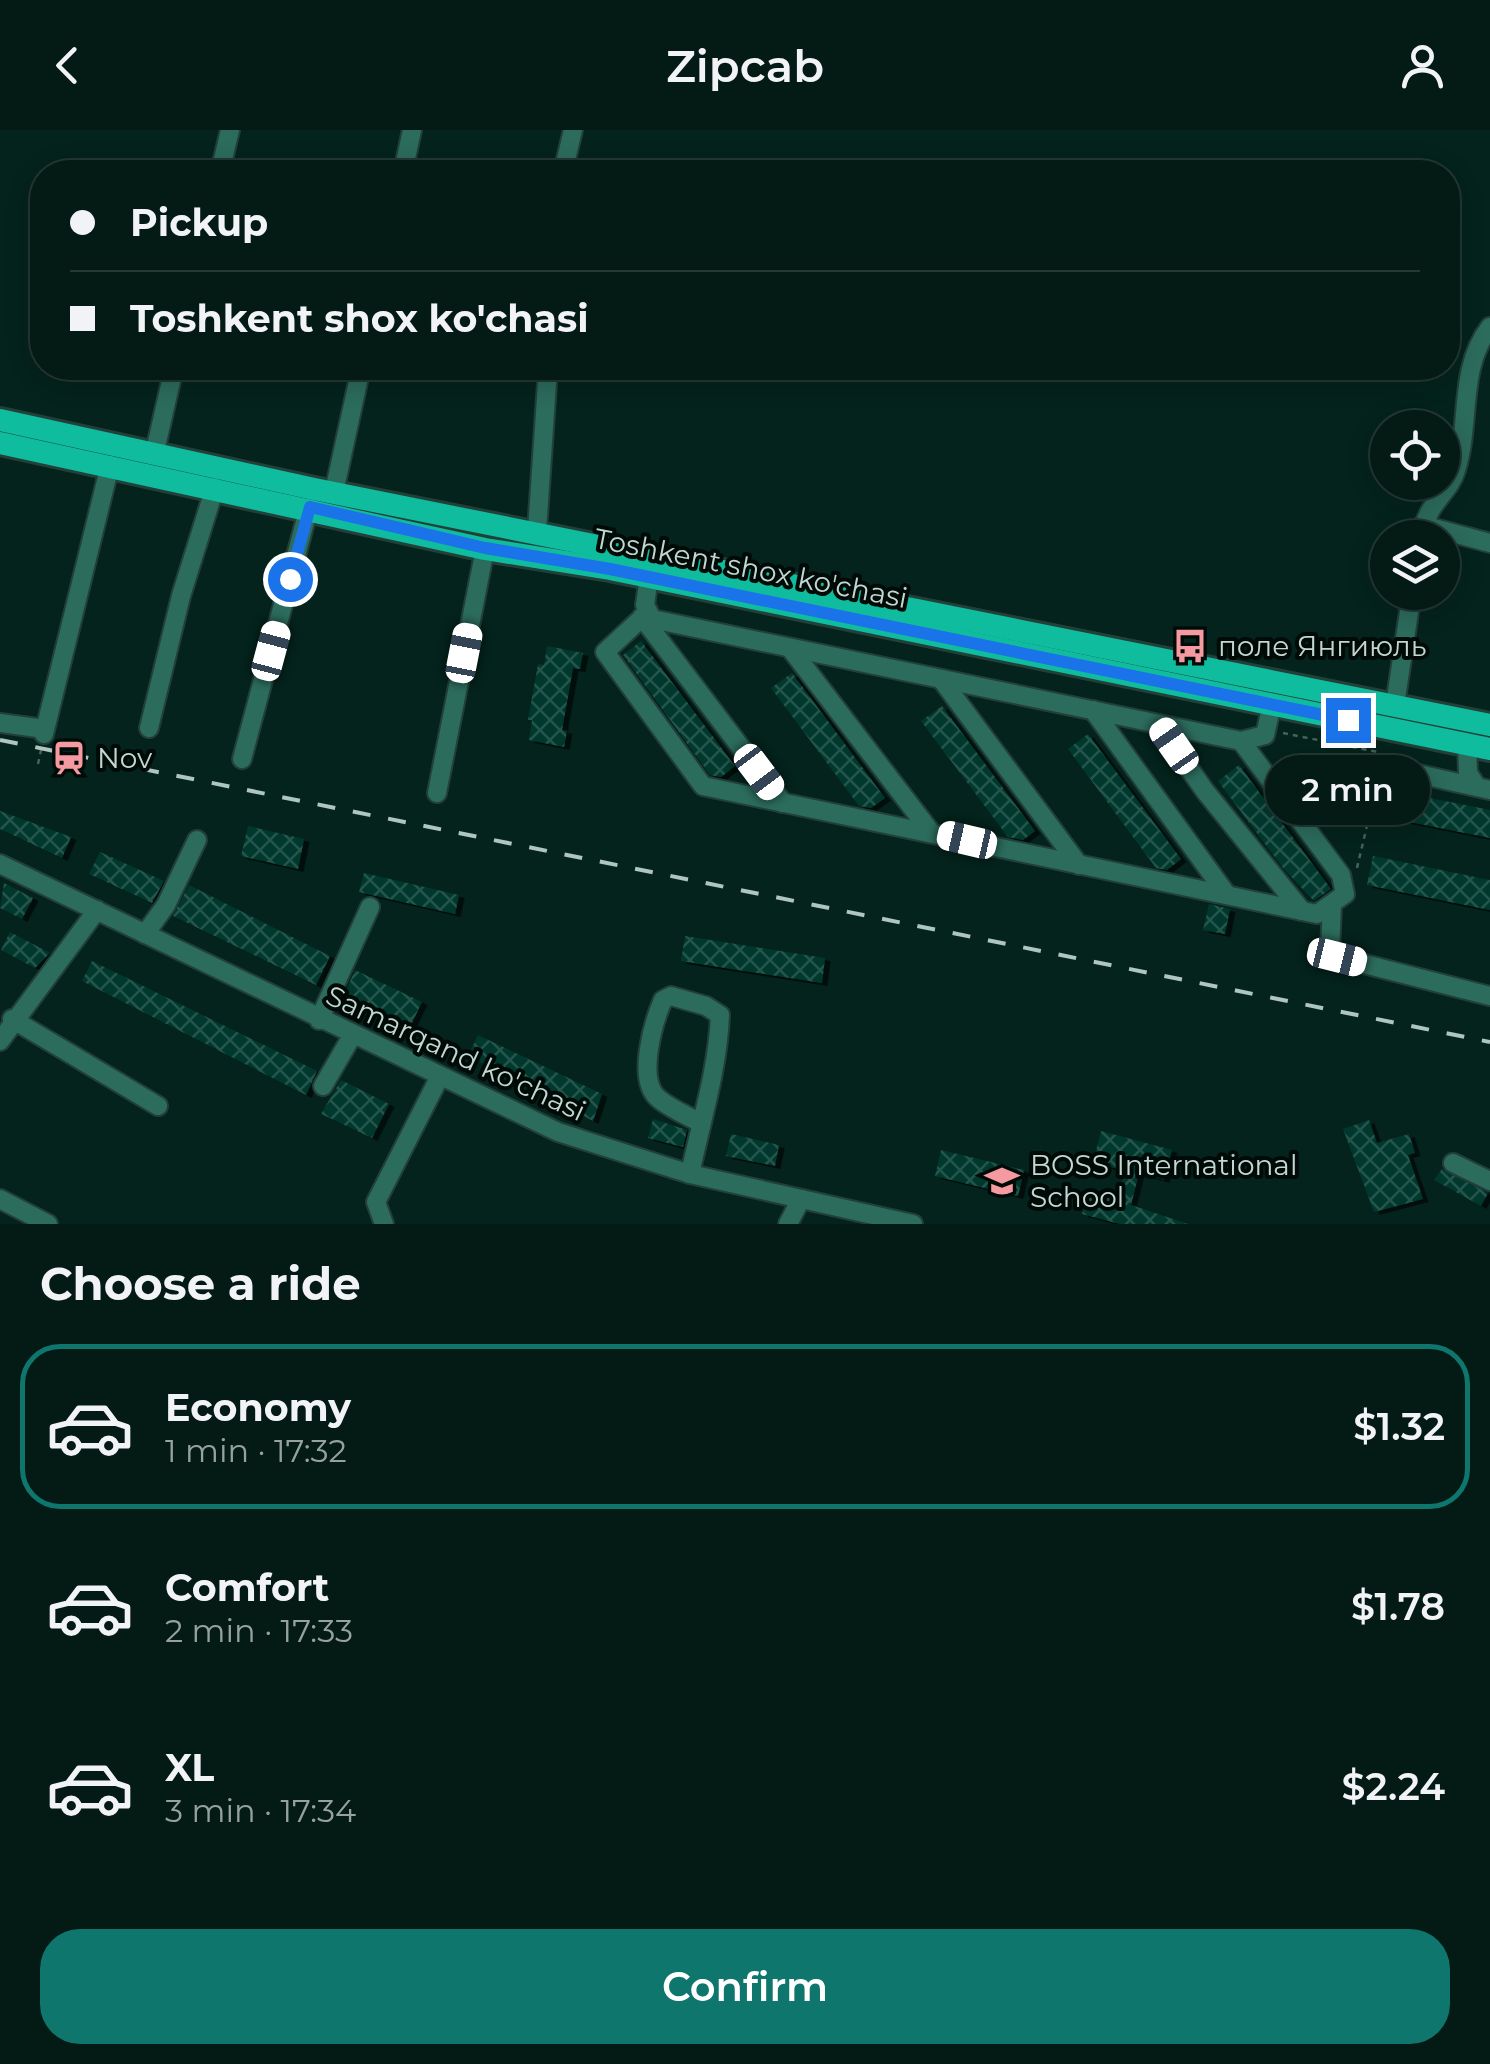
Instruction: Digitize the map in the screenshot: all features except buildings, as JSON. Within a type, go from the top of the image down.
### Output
[{"type":"main road","name":"Toshkent shox ko'chasi","points":[[0,420],[538,532],[612,558],[649,577],[1479,747]]},
{"type":"main road","name":"Toshkent shox ko'chasi","points":[[0,444],[215,486],[485,548],[612,558],[1490,725]]},
{"type":"street","points":[[223,160],[230,130]]},
{"type":"street","points":[[406,160],[412,130]]},
{"type":"street","points":[[566,160],[573,130]]},
{"type":"street","points":[[1425,520],[1428,507],[1457,468],[1472,357],[1486,338]]},
{"type":"street","points":[[154,451],[171,380]]},
{"type":"street","points":[[334,492],[358,380]]},
{"type":"street","points":[[538,532],[547,380]]},
{"type":"street","points":[[0,723],[44,731],[110,465]]},
{"type":"street","points":[[150,728],[181,596],[215,486]]},
{"type":"street","points":[[242,759],[310,507]]},
{"type":"street","points":[[1460,538],[1490,543]]},
{"type":"street","points":[[438,793],[485,548]]},
{"type":"street","points":[[649,577],[644,616],[605,652],[698,780],[711,788],[1317,914],[1345,894],[1346,884],[1241,741]]},
{"type":"street","points":[[1395,704],[1409,610]]},
{"type":"street","points":[[644,616],[1241,741],[1265,735],[1272,704]]},
{"type":"street","points":[[644,616],[783,803]]},
{"type":"street","points":[[790,648],[930,831]]},
{"type":"street","points":[[941,678],[1079,864]]},
{"type":"street","points":[[1093,710],[1226,895]]},
{"type":"street","points":[[1158,724],[1204,791],[1302,911]]},
{"type":"street","points":[[1479,747],[1468,773],[1484,788]]},
{"type":"street","points":[[1382,766],[1484,788]]},
{"type":"street","points":[[145,934],[166,905],[197,840]]},
{"type":"street","name":"Samarqand ko'chasi","points":[[0,864],[439,1078],[578,1140],[690,1174],[914,1224]]},
{"type":"street","points":[[1332,905],[1330,950],[1337,957],[1490,996]]},
{"type":"street","points":[[319,1020],[370,907]]},
{"type":"street","points":[[0,1041],[12,1019],[97,910]]},
{"type":"street","points":[[690,1174],[701,1123],[720,1015],[706,1006],[671,996],[663,1000],[657,1015],[647,1076],[658,1099],[701,1123]]},
{"type":"street","points":[[12,1019],[158,1106]]},
{"type":"street","points":[[324,1086],[352,1036]]},
{"type":"street","points":[[384,1224],[376,1202],[439,1078]]},
{"type":"street","points":[[1453,1163],[1490,1181]]},
{"type":"street","points":[[0,1199],[48,1224]]},
{"type":"street","points":[[788,1224],[801,1199]]},
{"type":"path","points":[[1266,730],[1384,753],[1355,875],[1346,884]]},
{"type":"railway","points":[[0,740],[1490,1042]]},
{"type":"place","name":"поле Янгиюль","points":[[1190,646]]},
{"type":"place","name":"Nov","points":[[69,758]]},
{"type":"place","name":"BOSS International School","points":[[1002,1181]]},
{"type":"route","points":[[290,579],[310,507],[485,548],[610,569],[1348,720]]}]
